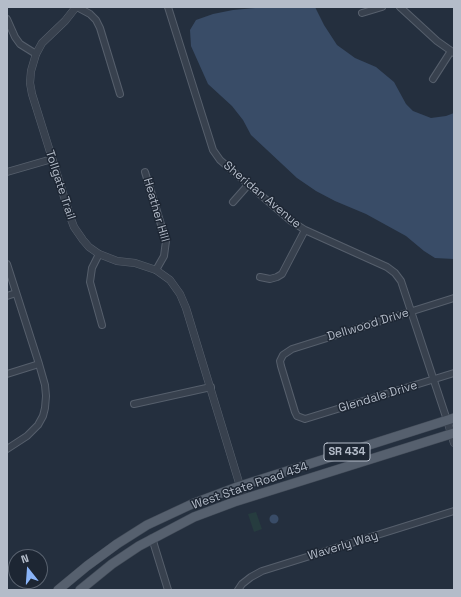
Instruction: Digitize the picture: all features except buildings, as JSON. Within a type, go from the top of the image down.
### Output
[{"type":"main road","name":"SR 434","points":[[58,590],[82,569],[117,544],[161,518],[192,504],[240,486],[451,419]]},
{"type":"main road","name":"West State Road 434","points":[[80,590],[112,564],[139,546],[194,517],[244,499],[351,466],[453,437]]},
{"type":"main road","points":[[68,590],[78,580],[82,569]]},
{"type":"street","name":"Tollgate Trail","points":[[76,7],[65,21],[42,43],[36,54],[31,71],[30,83],[32,94],[74,227],[83,240],[99,254],[117,261],[135,263],[156,270],[164,275],[176,287],[184,301],[244,499]]},
{"type":"street","points":[[76,7],[90,14],[96,20],[100,28],[120,94]]},
{"type":"street","name":"Sheridan Avenue","points":[[168,7],[213,150],[220,160],[248,185],[304,230],[395,273],[401,281],[434,379],[451,419]]},
{"type":"street","points":[[362,13],[382,7]]},
{"type":"street","points":[[400,7],[437,41],[452,52],[433,79]]},
{"type":"street","points":[[7,19],[14,37],[20,44],[36,54]]},
{"type":"street","points":[[7,172],[52,159]]},
{"type":"street","name":"Heather Hill","points":[[145,172],[166,241],[164,256],[156,270]]},
{"type":"street","points":[[233,202],[248,185]]},
{"type":"street","points":[[260,277],[270,278],[277,277],[282,274],[304,230]]},
{"type":"street","points":[[99,254],[92,268],[90,282],[102,324]]},
{"type":"street","points":[[7,264],[39,364],[45,385],[46,396],[46,408],[43,416],[33,431],[7,450]]},
{"type":"street","points":[[7,296],[16,293]]},
{"type":"street","name":"Dellwood Drive","points":[[301,418],[297,416],[295,412],[281,366],[280,361],[283,355],[292,349],[454,298]]},
{"type":"street","points":[[7,374],[39,364]]},
{"type":"street","name":"Glendale Drive","points":[[301,418],[312,417],[454,373]]},
{"type":"street","points":[[134,404],[211,387]]},
{"type":"street","points":[[451,419],[453,437]]},
{"type":"street","name":"Waverly Way","points":[[238,590],[246,580],[262,571],[454,511]]},
{"type":"street","points":[[152,538],[168,590]]},
{"type":"green space","points":[[256,512],[262,529],[254,532],[248,514]]},
{"type":"water","points":[[266,7],[315,7],[324,25],[337,45],[355,58],[376,67],[394,82],[406,104],[413,111],[431,118],[446,116],[454,113],[454,259],[435,258],[406,236],[366,214],[316,191],[297,178],[251,135],[243,120],[232,106],[208,84],[191,46],[190,30],[196,20],[213,14],[233,10]]},
{"type":"water","points":[[272,515],[276,515],[278,519],[276,523],[272,523],[270,521],[270,517]]}]
